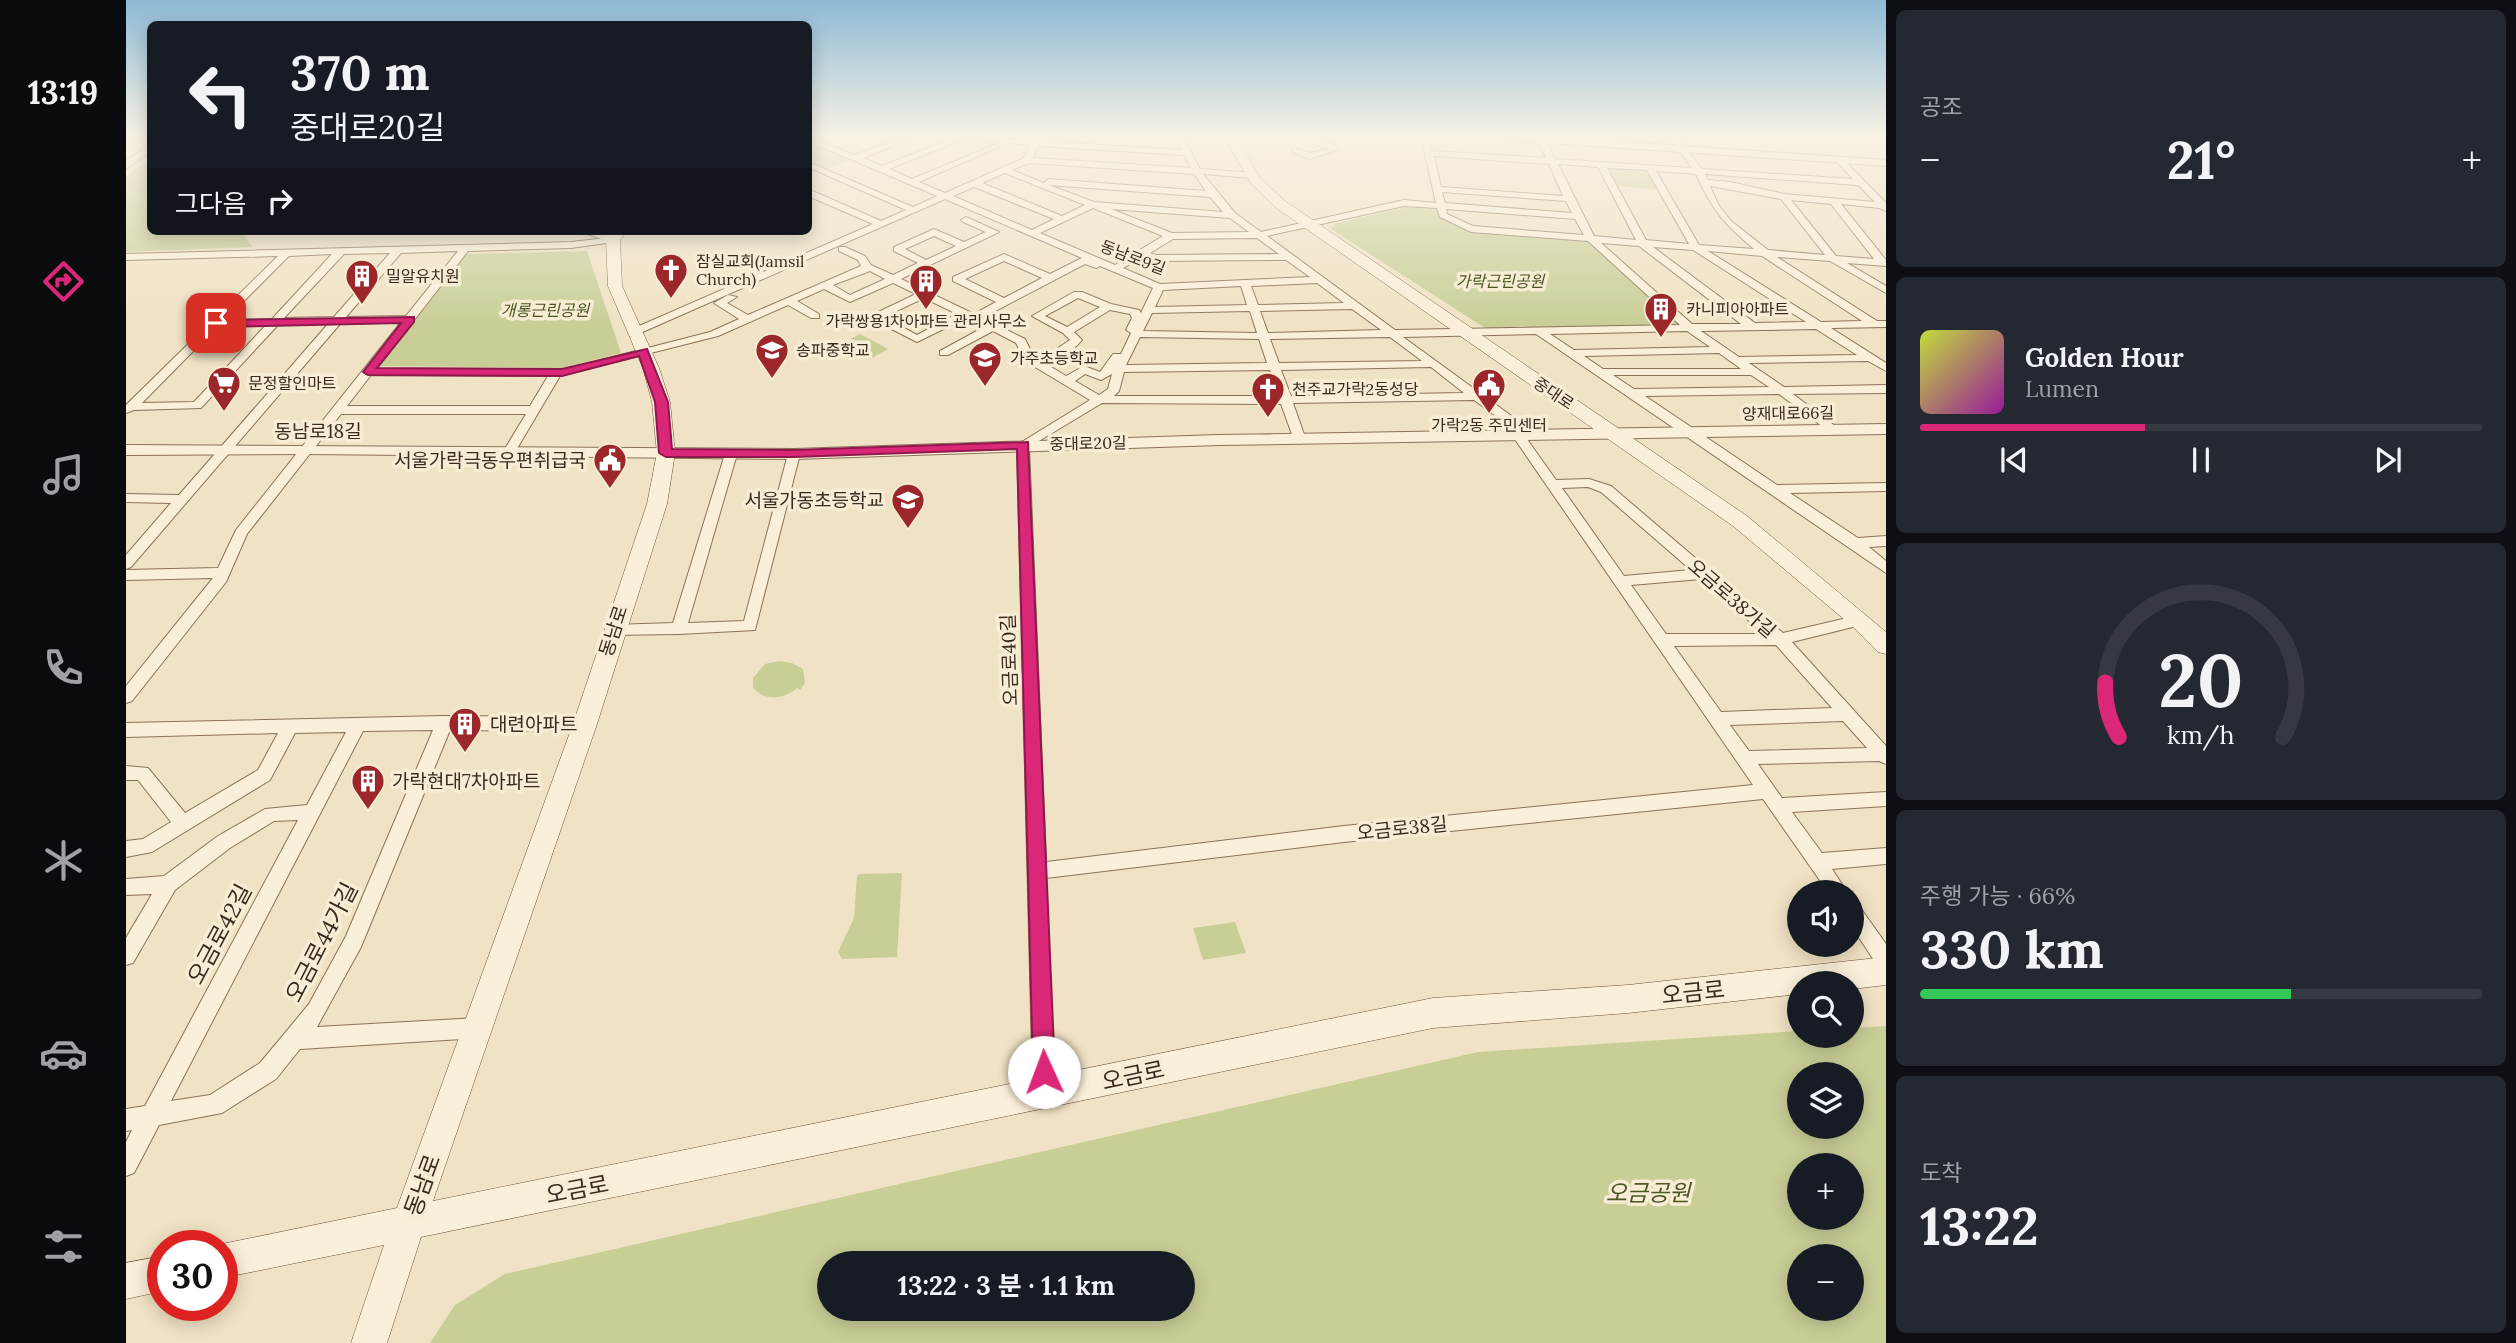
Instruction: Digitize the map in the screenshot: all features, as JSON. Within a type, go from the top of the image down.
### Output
[{"type":"main road","name":"중대로","points":[[1276,200],[1310,226],[1740,521],[1860,620],[1886,646]]},
{"type":"main road","name":"동남로","points":[[369,1343],[409,1221],[584,724],[657,505],[666,453],[662,402],[615,286],[616,235]]},
{"type":"main road","name":"오금로","points":[[238,1258],[1433,1013],[1628,999],[1886,971]]},
{"type":"main road","points":[[126,1281],[147,1276]]},
{"type":"street","points":[[826,200],[881,224]]},
{"type":"street","points":[[889,200],[913,210]]},
{"type":"street","points":[[368,372],[556,373],[638,342],[937,200]]},
{"type":"street","name":"동남로9길","points":[[954,200],[1160,287],[1316,280]]},
{"type":"street","points":[[1014,200],[1062,219]]},
{"type":"street","points":[[1078,200],[1171,236],[1261,235],[1404,203],[1578,216]]},
{"type":"street","points":[[1216,200],[1316,280],[1513,423],[1518,435],[1830,880]]},
{"type":"street","points":[[1440,200],[1443,215],[1472,229],[1884,263]]},
{"type":"street","points":[[1569,200],[1591,239],[1692,330],[1756,372],[1831,429]]},
{"type":"street","points":[[1619,200],[1643,244],[1754,328]]},
{"type":"street","points":[[1668,200],[1696,248],[1886,368]]},
{"type":"street","points":[[1712,200],[1728,223],[1766,254],[1880,324],[1886,331]]},
{"type":"street","points":[[1786,200],[1833,259],[1886,290]]},
{"type":"street","points":[[1817,200],[1885,206]]},
{"type":"street","points":[[1834,201],[1884,263]]},
{"type":"street","points":[[747,319],[719,303],[949,202],[978,214],[965,220],[994,232],[850,299],[824,285]]},
{"type":"street","points":[[1032,233],[1092,205],[1232,215]]},
{"type":"street","points":[[927,264],[897,249],[934,232],[964,246]]},
{"type":"street","points":[[126,257],[571,244],[616,235]]},
{"type":"street","points":[[1116,268],[1171,236]]},
{"type":"street","points":[[126,697],[223,573],[241,533],[467,247]]},
{"type":"street","points":[[126,564],[399,249]]},
{"type":"street","points":[[842,249],[862,258],[867,268]]},
{"type":"street","points":[[128,410],[197,405],[341,251]]},
{"type":"street","points":[[128,410],[286,253]]},
{"type":"street","points":[[1142,253],[1155,258],[1289,257]]},
{"type":"street","points":[[1003,302],[957,279],[1004,257],[1050,278]]},
{"type":"street","points":[[925,293],[876,317],[917,339],[1003,302],[1085,260],[1147,289],[1135,312],[1137,318],[1109,371],[1101,377],[1084,369],[1065,382]]},
{"type":"street","points":[[638,342],[714,334],[867,268],[879,270],[1021,341],[1028,359],[1098,399],[1286,400],[1474,396]]},
{"type":"street","points":[[1245,283],[1300,440]]},
{"type":"street","points":[[1023,444],[1113,391],[1119,369],[1160,287]]},
{"type":"street","points":[[1040,365],[1069,348],[1076,340],[1067,331],[1037,316],[1078,294],[1108,307],[1135,312]]},
{"type":"street","points":[[789,301],[815,316]]},
{"type":"street","points":[[1149,310],[1352,306]]},
{"type":"street","points":[[1067,331],[1108,307]]},
{"type":"street","points":[[216,323],[410,319]]},
{"type":"street","points":[[1137,334],[1264,336],[1692,330],[1880,324]]},
{"type":"street","points":[[944,353],[992,327]]},
{"type":"street","points":[[1539,331],[1855,543],[1886,568]]},
{"type":"street","points":[[1571,353],[1723,350]]},
{"type":"street","points":[[1739,360],[1870,358]]},
{"type":"street","points":[[1119,369],[1431,364]]},
{"type":"street","points":[[1601,372],[1756,372]]},
{"type":"street","points":[[509,452],[556,373]]},
{"type":"street","points":[[1633,393],[1886,388]]},
{"type":"street","points":[[338,410],[534,410]]},
{"type":"street","name":"양재대로66길","points":[[1612,434],[1886,429]]},
{"type":"street","name":"중대로20길","points":[[666,453],[794,454],[1023,444],[1612,434]]},
{"type":"street","name":"오금로40길","points":[[1023,444],[1044,1094]]},
{"type":"street","name":"동남로18길","points":[[126,450],[666,453]]},
{"type":"street","points":[[679,629],[732,454]]},
{"type":"street","points":[[613,631],[750,626],[794,454]]},
{"type":"street","name":"오금로38가길","points":[[1552,484],[1590,483],[1606,489],[1780,639],[1885,755]]},
{"type":"street","points":[[1774,489],[1886,487]]},
{"type":"street","points":[[126,498],[183,499]]},
{"type":"street","points":[[1855,543],[1886,541]]},
{"type":"street","points":[[126,575],[223,573]]},
{"type":"street","points":[[1620,580],[1704,574]]},
{"type":"street","points":[[1661,640],[1780,639],[1860,620]]},
{"type":"street","points":[[1716,719],[1848,714]]},
{"type":"street","points":[[126,730],[444,723],[584,724]]},
{"type":"street","name":"오금로44가길","points":[[126,1120],[214,1105],[268,1071],[295,1039],[316,1011],[354,941],[444,723]]},
{"type":"street","name":"오금로42길","points":[[126,1165],[358,726]]},
{"type":"street","points":[[126,849],[146,846],[264,775],[289,727]]},
{"type":"street","points":[[1744,758],[1885,755]]},
{"type":"street","points":[[126,773],[142,773],[183,824]]},
{"type":"street","name":"오금로38길","points":[[1037,870],[1344,834],[1772,798],[1886,799]]},
{"type":"street","points":[[126,956],[168,884],[224,842],[271,814],[312,812]]},
{"type":"street","points":[[1817,862],[1886,856]]},
{"type":"street","points":[[126,887],[168,884]]},
{"type":"street","points":[[1864,929],[1886,961]]},
{"type":"street","points":[[295,1039],[478,1028]]},
{"type":"green space","points":[[126,200],[147,200],[147,235],[244,235],[252,247],[126,252]]},
{"type":"green space","name":"가락근린공원","points":[[1406,207],[1437,208],[1439,216],[1470,231],[1591,242],[1686,328],[1485,328],[1331,229],[1334,224]]},
{"type":"green space","name":"개롱근린공원","points":[[587,251],[621,353],[562,368],[380,366],[467,254]]},
{"type":"green space","points":[[860,334],[888,349],[870,359],[842,344]]},
{"type":"green space","points":[[779,661],[792,663],[803,669],[805,683],[800,690],[797,688],[781,697],[763,695],[753,688],[753,678],[765,664]]},
{"type":"green space","points":[[902,873],[897,957],[842,959],[838,952],[854,918],[857,876]]},
{"type":"green space","points":[[1235,922],[1246,953],[1203,960],[1193,928]]},
{"type":"green space","name":"오금공원","points":[[1886,1026],[1886,1343],[430,1343],[455,1305],[505,1274],[1478,1052],[1787,1032],[1787,1048],[1864,1048],[1864,1027]]},
{"type":"place","name":"잠실교회(Jamsil Church)","points":[[671,300]]},
{"type":"place","name":"밀알유치원","points":[[362,306]]},
{"type":"place","name":"가락쌍용1차아파트 관리사무소","points":[[926,311]]},
{"type":"place","name":"카니피아아파트","points":[[1661,339]]},
{"type":"place","name":"송파중학교","points":[[772,380]]},
{"type":"place","name":"가주초등학교","points":[[985,388]]},
{"type":"place","name":"문정할인마트","points":[[224,413]]},
{"type":"place","name":"가락2동 주민센터","points":[[1489,415]]},
{"type":"place","name":"천주교가락2동성당","points":[[1268,419]]},
{"type":"place","name":"서울가락극동우편취급국","points":[[610,490]]},
{"type":"place","name":"서울가동초등학교","points":[[908,530]]},
{"type":"place","name":"대련아파트","points":[[465,754]]},
{"type":"place","name":"가락현대7차아파트","points":[[368,811]]},
{"type":"route","points":[[216,323],[410,319],[368,372],[562,373],[643,352],[662,402],[666,453],[794,454],[1023,444],[1044,1072]]}]
